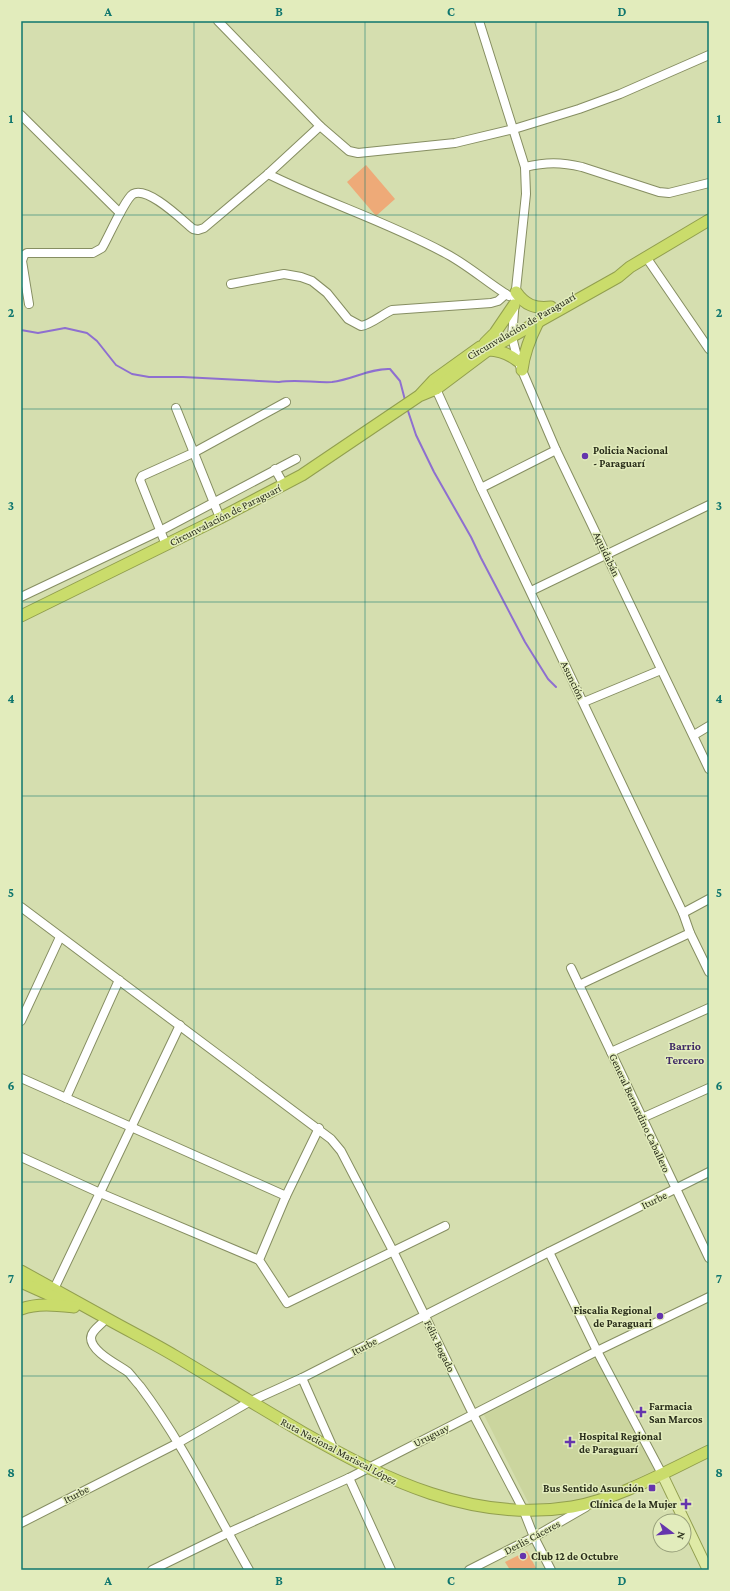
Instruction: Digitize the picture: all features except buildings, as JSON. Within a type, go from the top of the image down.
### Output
[{"type":"highway","name":"Circunvalación de Paraguarí","points":[[513,332],[538,322],[618,278],[630,267],[709,220]]},
{"type":"highway","name":"Circunvalación de Paraguarí","points":[[21,616],[220,518],[302,475],[392,416],[419,396],[434,380],[551,307],[616,271],[630,267]]},
{"type":"highway","points":[[538,322],[529,340],[520,366],[504,352],[487,347],[513,298],[527,304],[543,308],[551,307]]},
{"type":"highway","name":"Circunvalación de Paraguarí","points":[[419,396],[436,389],[487,347]]},
{"type":"highway","name":"Ruta Nacional Mariscal López","points":[[21,1271],[176,1356],[186,1364],[249,1402],[334,1451],[393,1480],[446,1499],[474,1505],[523,1509],[550,1509],[593,1502],[662,1474],[709,1451]]},
{"type":"highway","points":[[23,1285],[59,1292]]},
{"type":"highway","name":"Ruta Nacional Mariscal López","points":[[23,1285],[74,1307],[173,1361],[186,1364]]},
{"type":"highway","points":[[21,1309],[34,1305],[50,1304],[74,1307]]},
{"type":"main road","points":[[662,1474],[708,1570]]},
{"type":"street","points":[[218,21],[320,126],[350,151],[358,153],[455,143],[514,129],[579,109],[620,94],[709,54]]},
{"type":"street","name":"Aquidabán","points":[[479,21],[525,167],[526,194],[513,298],[513,332],[520,366],[556,450],[709,769]]},
{"type":"street","points":[[21,115],[120,214]]},
{"type":"street","points":[[29,304],[22,261],[24,255],[27,253],[93,253],[99,251],[133,194],[138,193],[149,195],[160,201],[193,229],[198,230],[209,224],[268,174],[320,126]]},
{"type":"street","points":[[525,167],[543,163],[569,164],[660,192],[669,193],[709,184]]},
{"type":"street","points":[[268,174],[378,221],[444,252],[513,298]]},
{"type":"street","points":[[646,257],[709,349]]},
{"type":"street","points":[[231,284],[284,274],[301,277],[312,281],[326,293],[348,319],[362,326],[392,310],[491,304],[513,298]]},
{"type":"street","name":"Asunción","points":[[436,389],[481,488],[683,913],[690,933],[709,972]]},
{"type":"street","points":[[166,545],[140,480],[142,476],[193,453],[286,402]]},
{"type":"street","points":[[176,408],[220,518]]},
{"type":"street","points":[[481,488],[556,450]]},
{"type":"street","points":[[21,598],[160,531],[296,459]]},
{"type":"street","points":[[275,470],[284,485]]},
{"type":"street","points":[[531,591],[709,506]]},
{"type":"street","points":[[584,702],[661,670]]},
{"type":"street","points":[[694,735],[709,726]]},
{"type":"street","points":[[683,913],[709,899]]},
{"type":"street","name":"Félix Bogado","points":[[21,907],[319,1128],[341,1151],[393,1251],[472,1414],[523,1509],[534,1537],[551,1570]]},
{"type":"street","points":[[579,985],[690,933]]},
{"type":"street","points":[[21,1021],[60,937]]},
{"type":"street","name":"General Bernardino Caballero","points":[[571,968],[709,1258]]},
{"type":"street","points":[[66,1098],[119,980]]},
{"type":"street","points":[[611,1052],[709,1008]]},
{"type":"street","points":[[59,1292],[100,1193],[180,1025]]},
{"type":"street","points":[[21,1078],[286,1196]]},
{"type":"street","points":[[642,1118],[709,1088]]},
{"type":"street","points":[[259,1260],[286,1196],[319,1128]]},
{"type":"street","points":[[21,1156],[100,1193],[259,1260],[287,1303],[445,1226]]},
{"type":"street","name":"Iturbe","points":[[21,1522],[178,1443],[249,1402],[302,1378],[709,1172]]},
{"type":"street","points":[[549,1252],[597,1350],[662,1474]]},
{"type":"street","name":"Uruguay","points":[[152,1570],[228,1533],[349,1478],[597,1350],[709,1297]]},
{"type":"street","points":[[102,1323],[92,1333],[92,1343],[106,1359],[127,1372],[140,1386],[178,1443],[250,1570]]},
{"type":"street","points":[[302,1378],[334,1451]]},
{"type":"street","points":[[349,1478],[391,1570]]},
{"type":"street","name":"Derlis Cáceres","points":[[469,1570],[534,1537],[593,1502]]},
{"type":"shaded area","points":[[366,165],[395,199],[376,216],[347,182]]},
{"type":"shaded area","name":"Hospital Regional de Paraguarí","points":[[598,1357],[657,1469],[591,1500],[529,1504],[484,1415]]},
{"type":"shaded area","name":"Club 12 de Octubre","points":[[527,1551],[537,1570],[510,1570],[505,1562]]},
{"type":"waterway","points":[[21,330],[38,333],[65,328],[87,333],[97,341],[116,365],[132,374],[149,377],[183,377],[279,382],[332,382],[375,370],[390,369],[400,381],[405,400]]},
{"type":"waterway","points":[[407,408],[416,435],[434,472],[471,537],[525,642],[548,679],[556,687]]},
{"type":"place","name":"Policia Nacional - Paraguarí","points":[[585,456]]},
{"type":"place","name":"Fiscalia Regional de Paraguari","points":[[660,1316]]},
{"type":"place","name":"Farmacia San Marcos","points":[[641,1412]]},
{"type":"place","name":"Hospital Regional de Paraguarí","points":[[570,1442]]},
{"type":"place","name":"Bus Sentido Asunción","points":[[652,1488]]},
{"type":"place","name":"Clínica de la Mujer","points":[[686,1504]]},
{"type":"place","name":"Club 12 de Octubre","points":[[523,1556]]},
{"type":"district","name":"Barrio Tercero","points":[[685,1053]]}]
